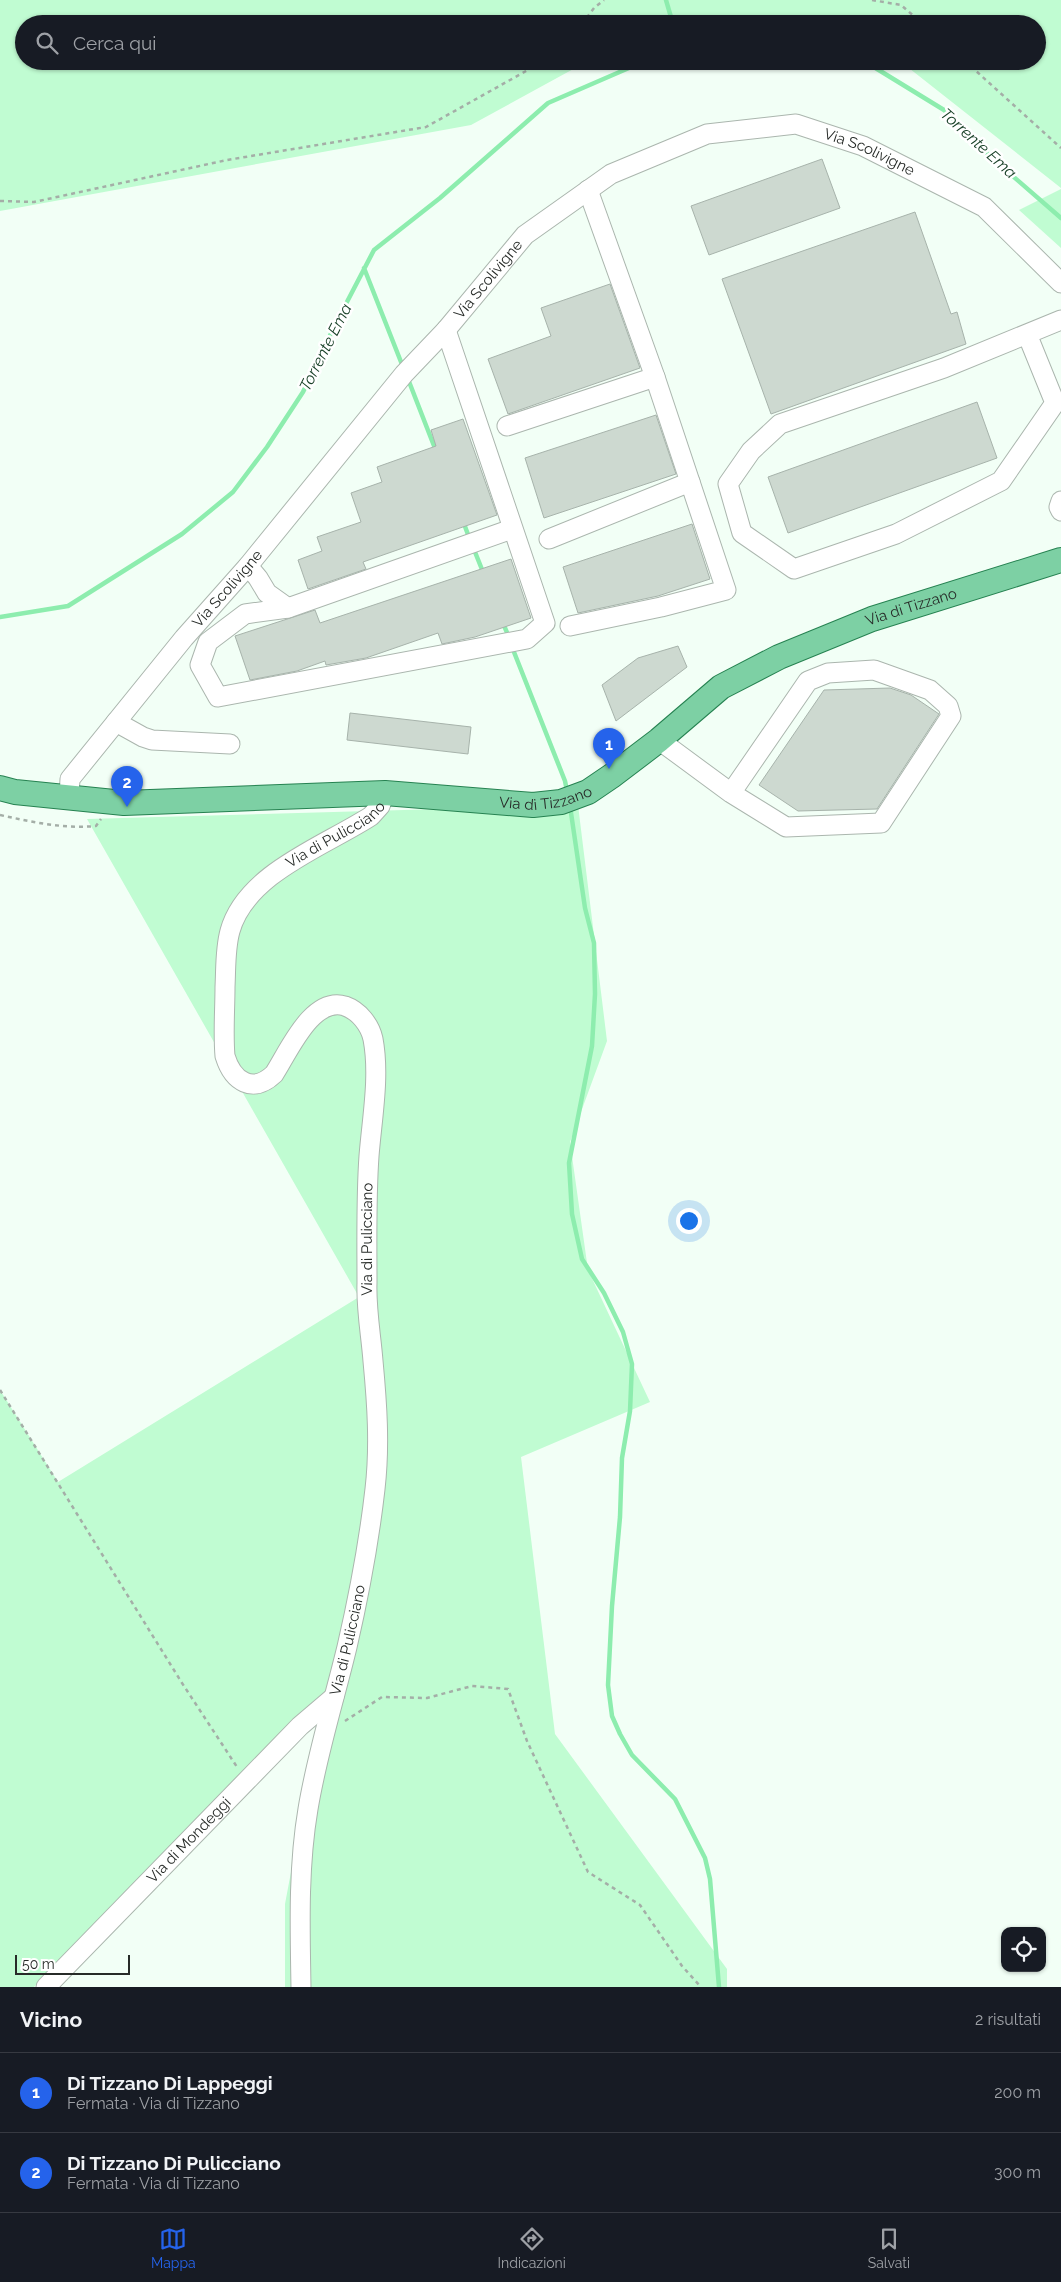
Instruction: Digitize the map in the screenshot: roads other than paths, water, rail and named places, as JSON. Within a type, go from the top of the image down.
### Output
[{"type":"main road","name":"Via di Tizzano","points":[[0,788],[15,792],[112,800],[124,803],[385,793],[533,804],[569,799],[588,792],[613,775],[659,740],[721,687],[779,657],[872,619],[1061,560]]},
{"type":"street","name":"Via Scolivigne","points":[[69,797],[70,779],[184,638],[248,566],[404,374],[446,330],[525,235],[611,174],[707,134],[796,124],[863,146],[984,207],[1061,283]]},
{"type":"street","points":[[570,626],[661,607],[726,590],[655,376],[588,190]]},
{"type":"street","points":[[1027,334],[1055,403],[1001,481],[896,534],[794,569],[742,533],[728,484],[751,451],[780,424],[944,368],[1061,320]]},
{"type":"street","points":[[446,330],[545,623],[527,640],[218,697],[200,665],[208,642],[245,614],[288,608],[512,529]]},
{"type":"street","points":[[507,426],[655,376]]},
{"type":"street","points":[[549,539],[690,482]]},
{"type":"street","points":[[1061,501],[1059,508],[1061,511]]},
{"type":"street","points":[[248,566],[267,593],[288,608]]},
{"type":"street","points":[[659,740],[731,792],[786,827],[881,823],[951,716],[948,706],[930,690],[874,670],[828,673],[808,681],[731,792]]},
{"type":"street","points":[[116,722],[152,740],[230,744]]},
{"type":"street","name":"Via di Pulicciano","points":[[300,1987],[302,1852],[314,1774],[334,1697],[362,1573],[378,1465],[377,1409],[366,1288],[368,1174],[375,1058],[368,1026],[356,1012],[343,1006],[328,1006],[311,1018],[274,1074],[267,1080],[259,1085],[253,1085],[240,1079],[228,1066],[224,1050],[226,947],[229,931],[238,910],[260,886],[300,856],[371,816],[380,806],[385,793]]},
{"type":"street","name":"Via di Mondeggi","points":[[46,1987],[300,1726],[334,1697]]},
{"type":"waterway","points":[[666,0],[670,15]]},
{"type":"waterway","name":"Torrente Ema","points":[[0,617],[68,606],[182,534],[233,492],[267,447],[303,392],[374,250],[440,198],[548,103],[624,70]]},
{"type":"waterway","name":"Torrente Ema","points":[[879,70],[944,110],[992,158],[1061,218]]},
{"type":"waterway","points":[[364,268],[403,367]]},
{"type":"waterway","points":[[408,379],[436,451]]},
{"type":"waterway","points":[[463,521],[470,540]]},
{"type":"waterway","points":[[473,547],[483,572]]},
{"type":"waterway","points":[[502,621],[509,637]]},
{"type":"waterway","points":[[512,647],[565,781],[567,791]]},
{"type":"waterway","points":[[570,806],[585,908],[594,943],[595,994],[592,1046],[569,1163],[572,1214],[582,1259],[604,1293],[623,1332],[632,1364],[630,1411],[622,1458],[620,1517],[612,1606],[608,1685],[612,1716],[620,1734],[632,1755],[675,1799],[705,1858],[710,1879],[719,1987]]},
{"type":"place","name":"Di Tizzano Di Lappeggi","points":[[609,769]]},
{"type":"place","name":"Di Tizzano Di Pulicciano","points":[[127,807]]}]
